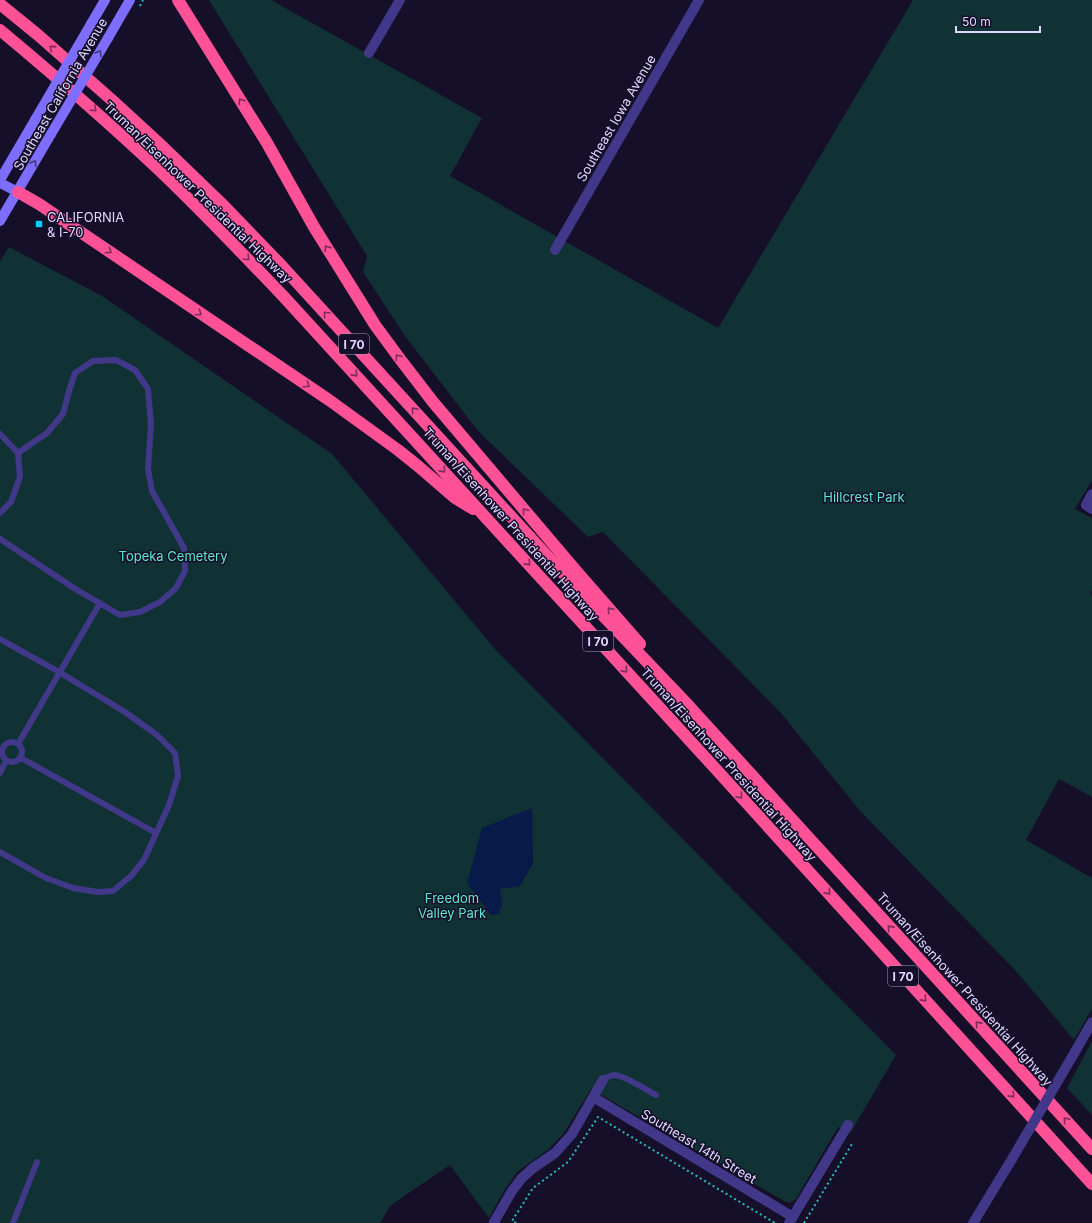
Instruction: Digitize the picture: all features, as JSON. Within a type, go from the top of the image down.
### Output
[{"type":"highway","points":[[178,0],[267,143],[314,227],[375,325],[448,420],[634,637],[688,705]]},
{"type":"highway","name":"Truman/Eisenhower Presidential Highway","points":[[0,4],[113,101],[221,203],[326,313],[571,582],[688,705],[1092,1149]]},
{"type":"highway","name":"Truman/Eisenhower Presidential Highway","points":[[0,30],[93,109],[160,171],[218,228],[284,297],[1092,1184]]},
{"type":"highway","points":[[18,192],[39,204],[329,400],[403,454],[455,498],[483,514]]},
{"type":"main road","name":"Southeast California Avenue","points":[[0,180],[105,0]]},
{"type":"main road","name":"Southeast California Avenue","points":[[0,221],[130,0]]},
{"type":"main road","points":[[0,183],[18,192]]},
{"type":"street","points":[[369,53],[400,0]]},
{"type":"street","name":"Southeast Iowa Avenue","points":[[555,250],[699,0]]},
{"type":"street","points":[[1089,507],[1092,494]]},
{"type":"street","points":[[974,1223],[1092,1022]]},
{"type":"street","points":[[495,1223],[512,1191],[521,1179],[533,1168],[555,1153],[572,1134],[603,1080]]},
{"type":"street","name":"Southeast 14th Street","points":[[593,1097],[791,1220]]},
{"type":"street","points":[[791,1220],[848,1125]]},
{"type":"lane","points":[[0,538],[77,590],[120,615],[140,612],[160,602],[176,588],[185,571],[184,548],[152,491],[148,469],[151,425],[148,389],[135,370],[116,360],[93,361],[75,373],[63,414],[47,433],[18,453]]},
{"type":"lane","points":[[0,434],[18,453],[20,477],[11,502],[0,513]]},
{"type":"lane","points":[[18,744],[100,603]]},
{"type":"lane","points":[[0,639],[59,672],[125,712],[157,734],[175,753],[178,776],[169,805],[144,860],[131,876],[113,891],[98,892],[73,888],[46,878],[0,852]]},
{"type":"lane","points":[[10,742],[18,744],[23,750],[21,758],[14,762],[6,761],[2,754],[2,746],[10,742]]},
{"type":"lane","points":[[21,758],[156,833]]},
{"type":"lane","points":[[0,773],[6,761]]},
{"type":"lane","points":[[603,1080],[608,1076],[621,1076],[656,1095]]},
{"type":"lane","points":[[12,1223],[37,1162]]},
{"type":"path","points":[[516,1223],[512,1221],[533,1188],[568,1162],[598,1117],[775,1223]]},
{"type":"path","points":[[804,1223],[852,1144]]},
{"type":"green space","name":"Hillcrest Park","points":[[209,0],[271,0],[482,118],[450,176],[718,328],[913,0],[1092,0],[1092,480],[1075,509],[1092,518],[1092,590],[1090,594],[1092,596],[1092,797],[1059,779],[1026,840],[1092,878],[1092,1009],[1074,1040],[1016,971],[860,811],[781,713],[603,532],[588,537],[478,431],[405,336],[363,272],[367,256]]},
{"type":"green space","points":[[9,247],[102,296],[332,454],[494,648],[896,1055],[851,1132],[838,1127],[796,1199],[790,1203],[784,1201],[591,1089],[564,1133],[549,1149],[517,1172],[504,1191],[489,1218],[450,1165],[391,1205],[380,1223],[0,1223],[0,261]]},
{"type":"green space","points":[[1092,1041],[1092,1115],[1067,1088]]},
{"type":"water","points":[[532,808],[533,863],[520,886],[500,889],[502,904],[499,914],[491,915],[467,883],[482,828]]},
{"type":"place","name":"CALIFORNIA & I-70","points":[[39,224]]},
{"type":"park label","name":"Topeka Cemetery","points":[[173,556]]},
{"type":"park label","name":"Freedom Valley Park","points":[[452,906]]}]
